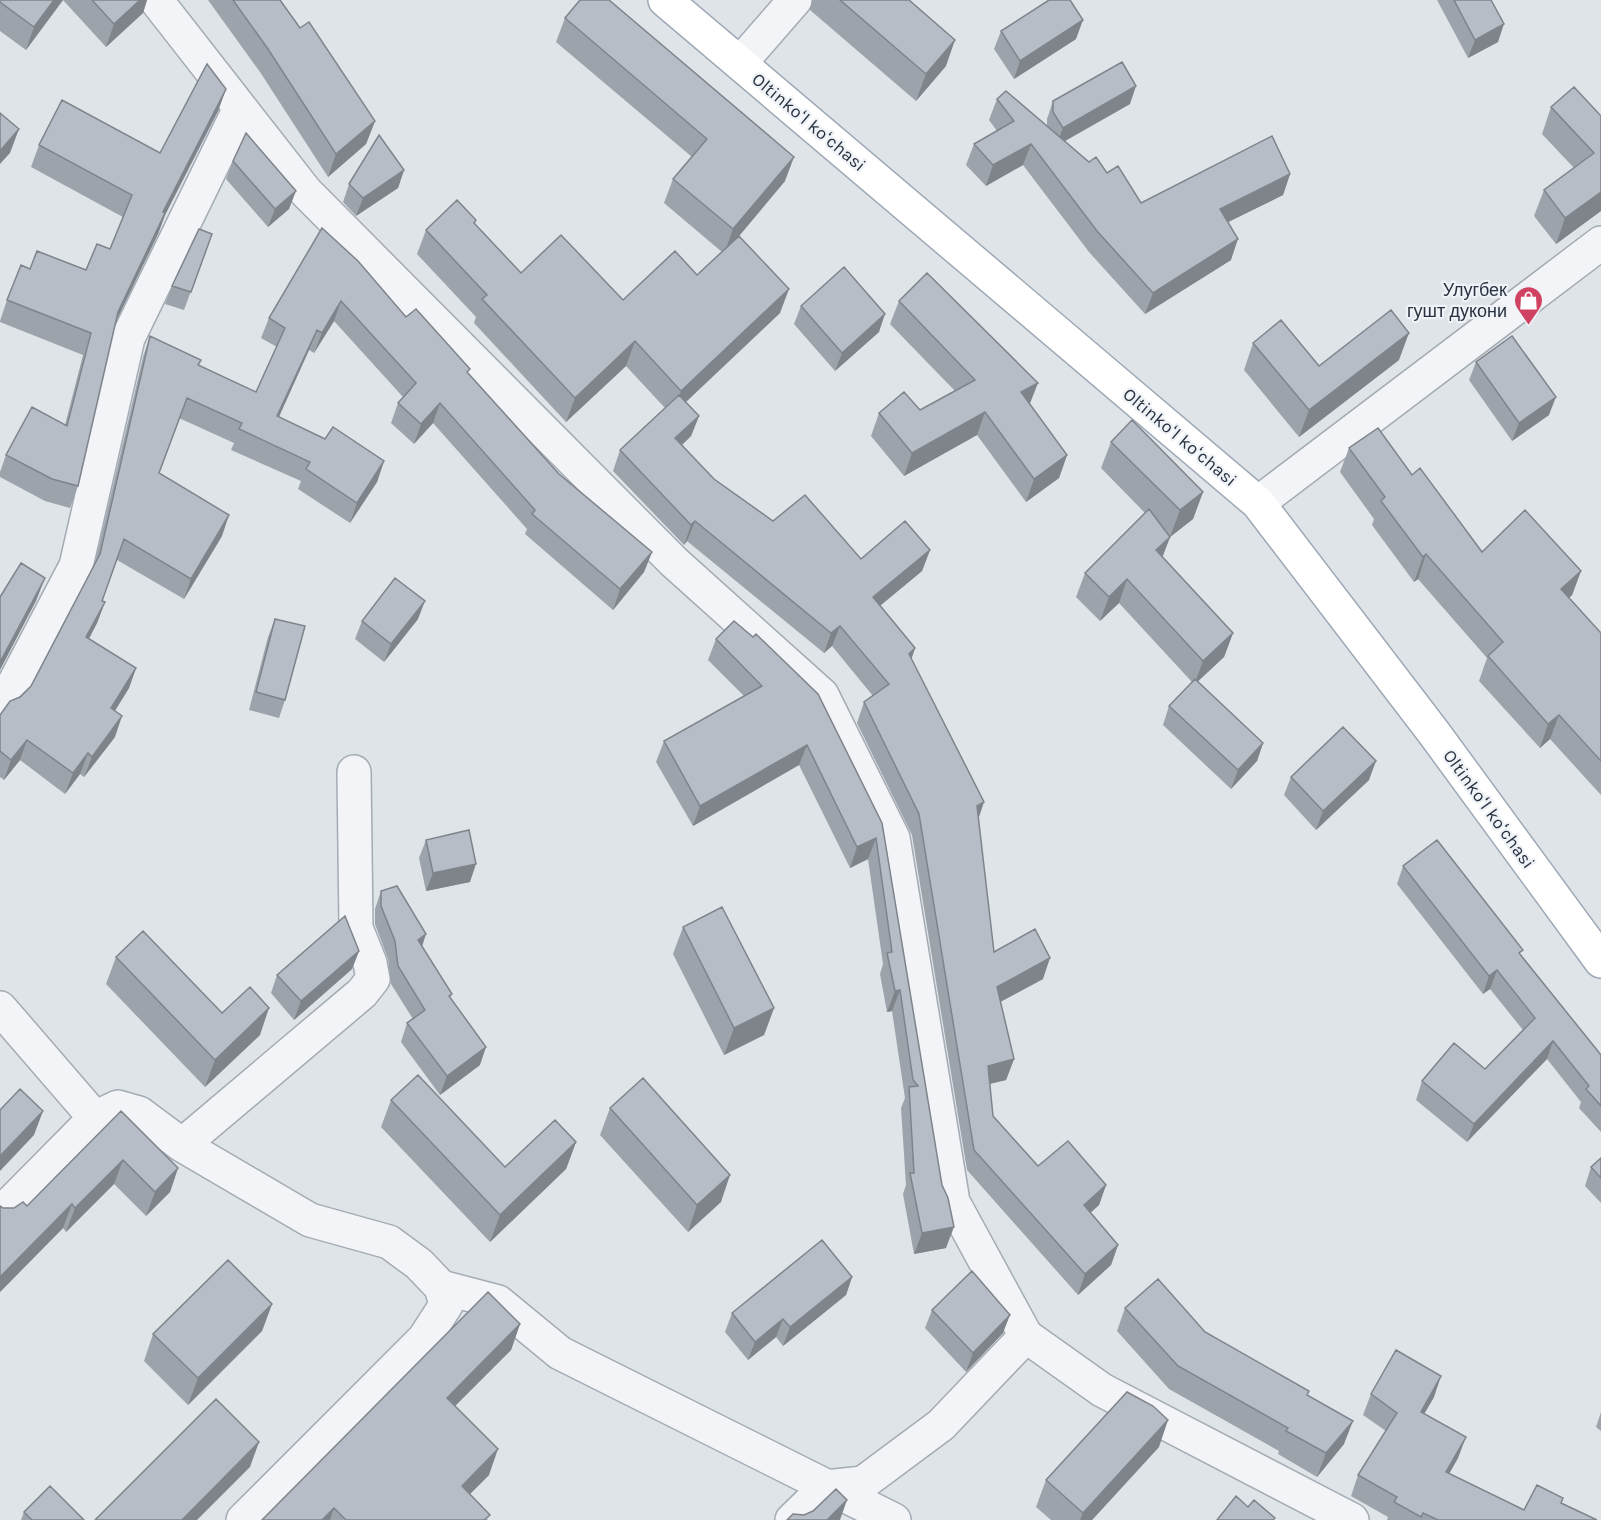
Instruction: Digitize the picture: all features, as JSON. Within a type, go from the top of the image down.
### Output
[{"type":"main road","name":"Oltinkoʻl koʻchasi","points":[[665,0],[1258,503],[1434,733],[1601,961]]},
{"type":"street","points":[[156,0],[306,192],[674,562],[822,695],[893,838],[952,1202],[1026,1336],[1102,1390],[1308,1511],[1352,1520]]},
{"type":"street","points":[[740,63],[795,0]]},
{"type":"street","points":[[0,703],[7,697],[76,566],[128,338],[240,108]]},
{"type":"street","points":[[1258,503],[1601,243]]},
{"type":"street","points":[[182,1146],[362,993],[373,979],[370,963],[356,928],[354,772]]},
{"type":"street","points":[[0,1008],[95,1118]]},
{"type":"street","points":[[0,1214],[95,1118],[118,1107],[139,1113],[182,1146],[310,1220],[388,1242],[419,1264],[441,1287],[446,1305],[424,1339],[243,1520]]},
{"type":"street","points":[[441,1287],[498,1302],[560,1353],[894,1520]]},
{"type":"street","points":[[792,1520],[826,1486],[863,1483],[932,1431],[1026,1336]]},
{"type":"building","points":[[0,0],[54,0],[34,27]]},
{"type":"building","points":[[92,0],[140,0],[114,24]]},
{"type":"building","points":[[233,0],[280,0],[300,28],[309,22],[375,121],[336,154],[268,49]]},
{"type":"building","points":[[580,0],[609,0],[794,157],[733,229],[673,179],[707,139],[565,18]]},
{"type":"building","points":[[840,0],[909,0],[955,40],[926,74]]},
{"type":"building","points":[[1049,0],[1070,0],[1083,20],[1020,61],[1001,31]]},
{"type":"building","points":[[1454,0],[1491,0],[1504,24],[1475,40]]},
{"type":"building","points":[[1122,62],[1136,86],[1063,128],[1053,112],[1053,101]]},
{"type":"building","points":[[207,64],[226,89],[163,212],[165,213],[118,312],[78,486],[52,479],[6,455],[32,407],[67,426],[91,333],[7,300],[21,265],[30,269],[37,251],[86,270],[97,244],[110,249],[132,195],[39,145],[62,100],[160,153]]},
{"type":"building","points":[[1574,87],[1601,116],[1601,192],[1565,218],[1544,190],[1594,153],[1551,107]]},
{"type":"building","points":[[1006,91],[1089,162],[1096,157],[1107,173],[1118,166],[1141,203],[1272,136],[1290,174],[1220,209],[1238,239],[1153,293],[1097,231],[1031,144],[993,165],[974,144],[1014,121],[997,99]]},
{"type":"building","points":[[0,113],[19,129],[0,151]]},
{"type":"building","points":[[246,133],[296,191],[275,209],[233,161]]},
{"type":"building","points":[[379,135],[404,170],[363,198],[349,184]]},
{"type":"building","points":[[457,200],[476,220],[474,223],[521,273],[561,235],[623,300],[675,251],[697,275],[739,236],[789,289],[681,391],[635,341],[575,398],[482,299],[487,295],[426,230]]},
{"type":"building","points":[[322,228],[358,261],[406,317],[416,309],[470,369],[467,372],[559,474],[652,552],[620,589],[532,514],[535,510],[440,403],[421,424],[398,403],[416,383],[341,301],[322,333],[317,330],[277,416],[325,439],[333,427],[384,461],[357,503],[306,469],[310,462],[239,429],[242,423],[187,398],[159,473],[229,515],[191,579],[124,539],[102,601],[105,602],[86,637],[136,668],[111,708],[122,716],[92,757],[88,753],[73,773],[27,740],[11,760],[0,751],[0,715],[10,701],[20,697],[31,686],[100,554],[150,336],[201,360],[198,365],[256,392],[285,328],[269,318]]},
{"type":"building","points":[[199,229],[212,234],[191,292],[172,286]]},
{"type":"building","points":[[844,267],[885,314],[842,353],[801,306]]},
{"type":"building","points":[[927,273],[1038,383],[1021,392],[1067,455],[1034,479],[985,412],[912,453],[879,413],[904,392],[920,410],[975,380],[899,301]]},
{"type":"building","points":[[1391,310],[1409,333],[1309,410],[1253,343],[1281,320],[1319,366]]},
{"type":"building","points":[[1512,336],[1556,397],[1519,423],[1476,362]]},
{"type":"building","points":[[679,395],[699,416],[675,438],[714,479],[773,521],[805,495],[861,559],[905,521],[930,550],[873,597],[915,648],[909,654],[984,802],[977,806],[994,952],[1035,929],[1050,958],[997,987],[1014,1059],[988,1066],[993,1116],[1038,1166],[1068,1141],[1106,1185],[1084,1205],[1118,1245],[1085,1274],[974,1150],[919,814],[864,702],[889,684],[840,626],[831,633],[695,521],[691,525],[620,450]]},
{"type":"building","points":[[1132,420],[1203,492],[1180,510],[1111,442]]},
{"type":"building","points":[[1378,428],[1412,475],[1420,468],[1482,552],[1525,510],[1581,571],[1561,589],[1601,633],[1601,761],[1559,715],[1548,724],[1488,656],[1503,642],[1426,554],[1423,557],[1381,501],[1385,497],[1349,448]]},
{"type":"building","points":[[1149,509],[1170,537],[1156,550],[1233,633],[1203,661],[1127,579],[1109,597],[1085,573]]},
{"type":"building","points":[[21,563],[45,578],[0,662],[0,597]]},
{"type":"building","points":[[395,578],[425,601],[391,644],[362,621]]},
{"type":"building","points":[[275,619],[305,626],[285,700],[256,692]]},
{"type":"building","points":[[734,621],[753,637],[756,634],[818,694],[882,823],[942,1185],[948,1198],[954,1227],[922,1233],[910,1173],[914,1173],[909,1087],[918,1086],[913,1080],[900,990],[895,991],[887,953],[892,952],[876,838],[857,847],[807,745],[700,806],[664,741],[762,686],[716,639]]},
{"type":"building","points":[[1195,679],[1263,743],[1238,770],[1169,706]]},
{"type":"building","points":[[1343,727],[1376,761],[1323,811],[1291,777]]},
{"type":"building","points":[[469,830],[476,864],[433,873],[426,840]]},
{"type":"building","points":[[1437,840],[1523,950],[1519,953],[1601,1055],[1601,1106],[1586,1089],[1589,1086],[1553,1041],[1474,1124],[1422,1081],[1454,1043],[1485,1069],[1535,1018],[1497,970],[1489,976],[1403,866]]},
{"type":"building","points":[[397,886],[426,934],[418,940],[452,994],[449,996],[486,1047],[447,1076],[407,1023],[425,1010],[398,966],[395,941],[381,906],[381,891]]},
{"type":"building","points":[[722,907],[774,1008],[734,1028],[683,927]]},
{"type":"building","points":[[345,916],[359,951],[301,1001],[277,975]]},
{"type":"building","points":[[143,931],[222,1013],[250,987],[269,1008],[215,1060],[116,957]]},
{"type":"building","points":[[418,1075],[505,1167],[555,1120],[576,1142],[500,1215],[391,1100]]},
{"type":"building","points":[[643,1078],[730,1175],[697,1205],[610,1108]]},
{"type":"building","points":[[20,1089],[43,1111],[0,1156],[0,1110]]},
{"type":"building","points":[[121,1111],[178,1168],[155,1192],[123,1160],[75,1208],[72,1204],[0,1277],[0,1206],[14,1208],[23,1202],[27,1206]]},
{"type":"building","points":[[1601,1158],[1601,1178],[1591,1167]]},
{"type":"building","points":[[822,1240],[852,1277],[790,1327],[783,1319],[755,1342],[732,1313]]},
{"type":"building","points":[[228,1260],[272,1304],[198,1378],[153,1334]]},
{"type":"building","points":[[972,1271],[1010,1315],[973,1353],[932,1310]]},
{"type":"building","points":[[1158,1279],[1205,1332],[1309,1391],[1307,1395],[1353,1421],[1326,1453],[1286,1431],[1288,1428],[1178,1366],[1125,1308]]},
{"type":"building","points":[[488,1292],[520,1324],[447,1398],[498,1449],[462,1486],[490,1515],[484,1520],[346,1520],[334,1508],[322,1520],[262,1520]]},
{"type":"building","points":[[1396,1350],[1441,1376],[1421,1412],[1466,1437],[1446,1472],[1524,1510],[1537,1485],[1563,1498],[1561,1503],[1597,1520],[1438,1520],[1423,1513],[1421,1517],[1394,1502],[1397,1497],[1358,1475],[1397,1413],[1371,1394]]},
{"type":"building","points":[[1127,1392],[1153,1406],[1168,1420],[1083,1513],[1046,1480]]},
{"type":"building","points":[[216,1399],[259,1442],[182,1520],[95,1520]]},
{"type":"building","points":[[50,1486],[84,1520],[32,1520],[24,1512]]},
{"type":"building","points":[[836,1489],[847,1500],[827,1520],[787,1520],[793,1514],[804,1515],[813,1511]]},
{"type":"building","points":[[1236,1496],[1248,1507],[1254,1500],[1275,1518],[1273,1520],[1217,1520]]},
{"type":"place","name":"Улугбек гушт дукони","points":[[1528,326]]}]
